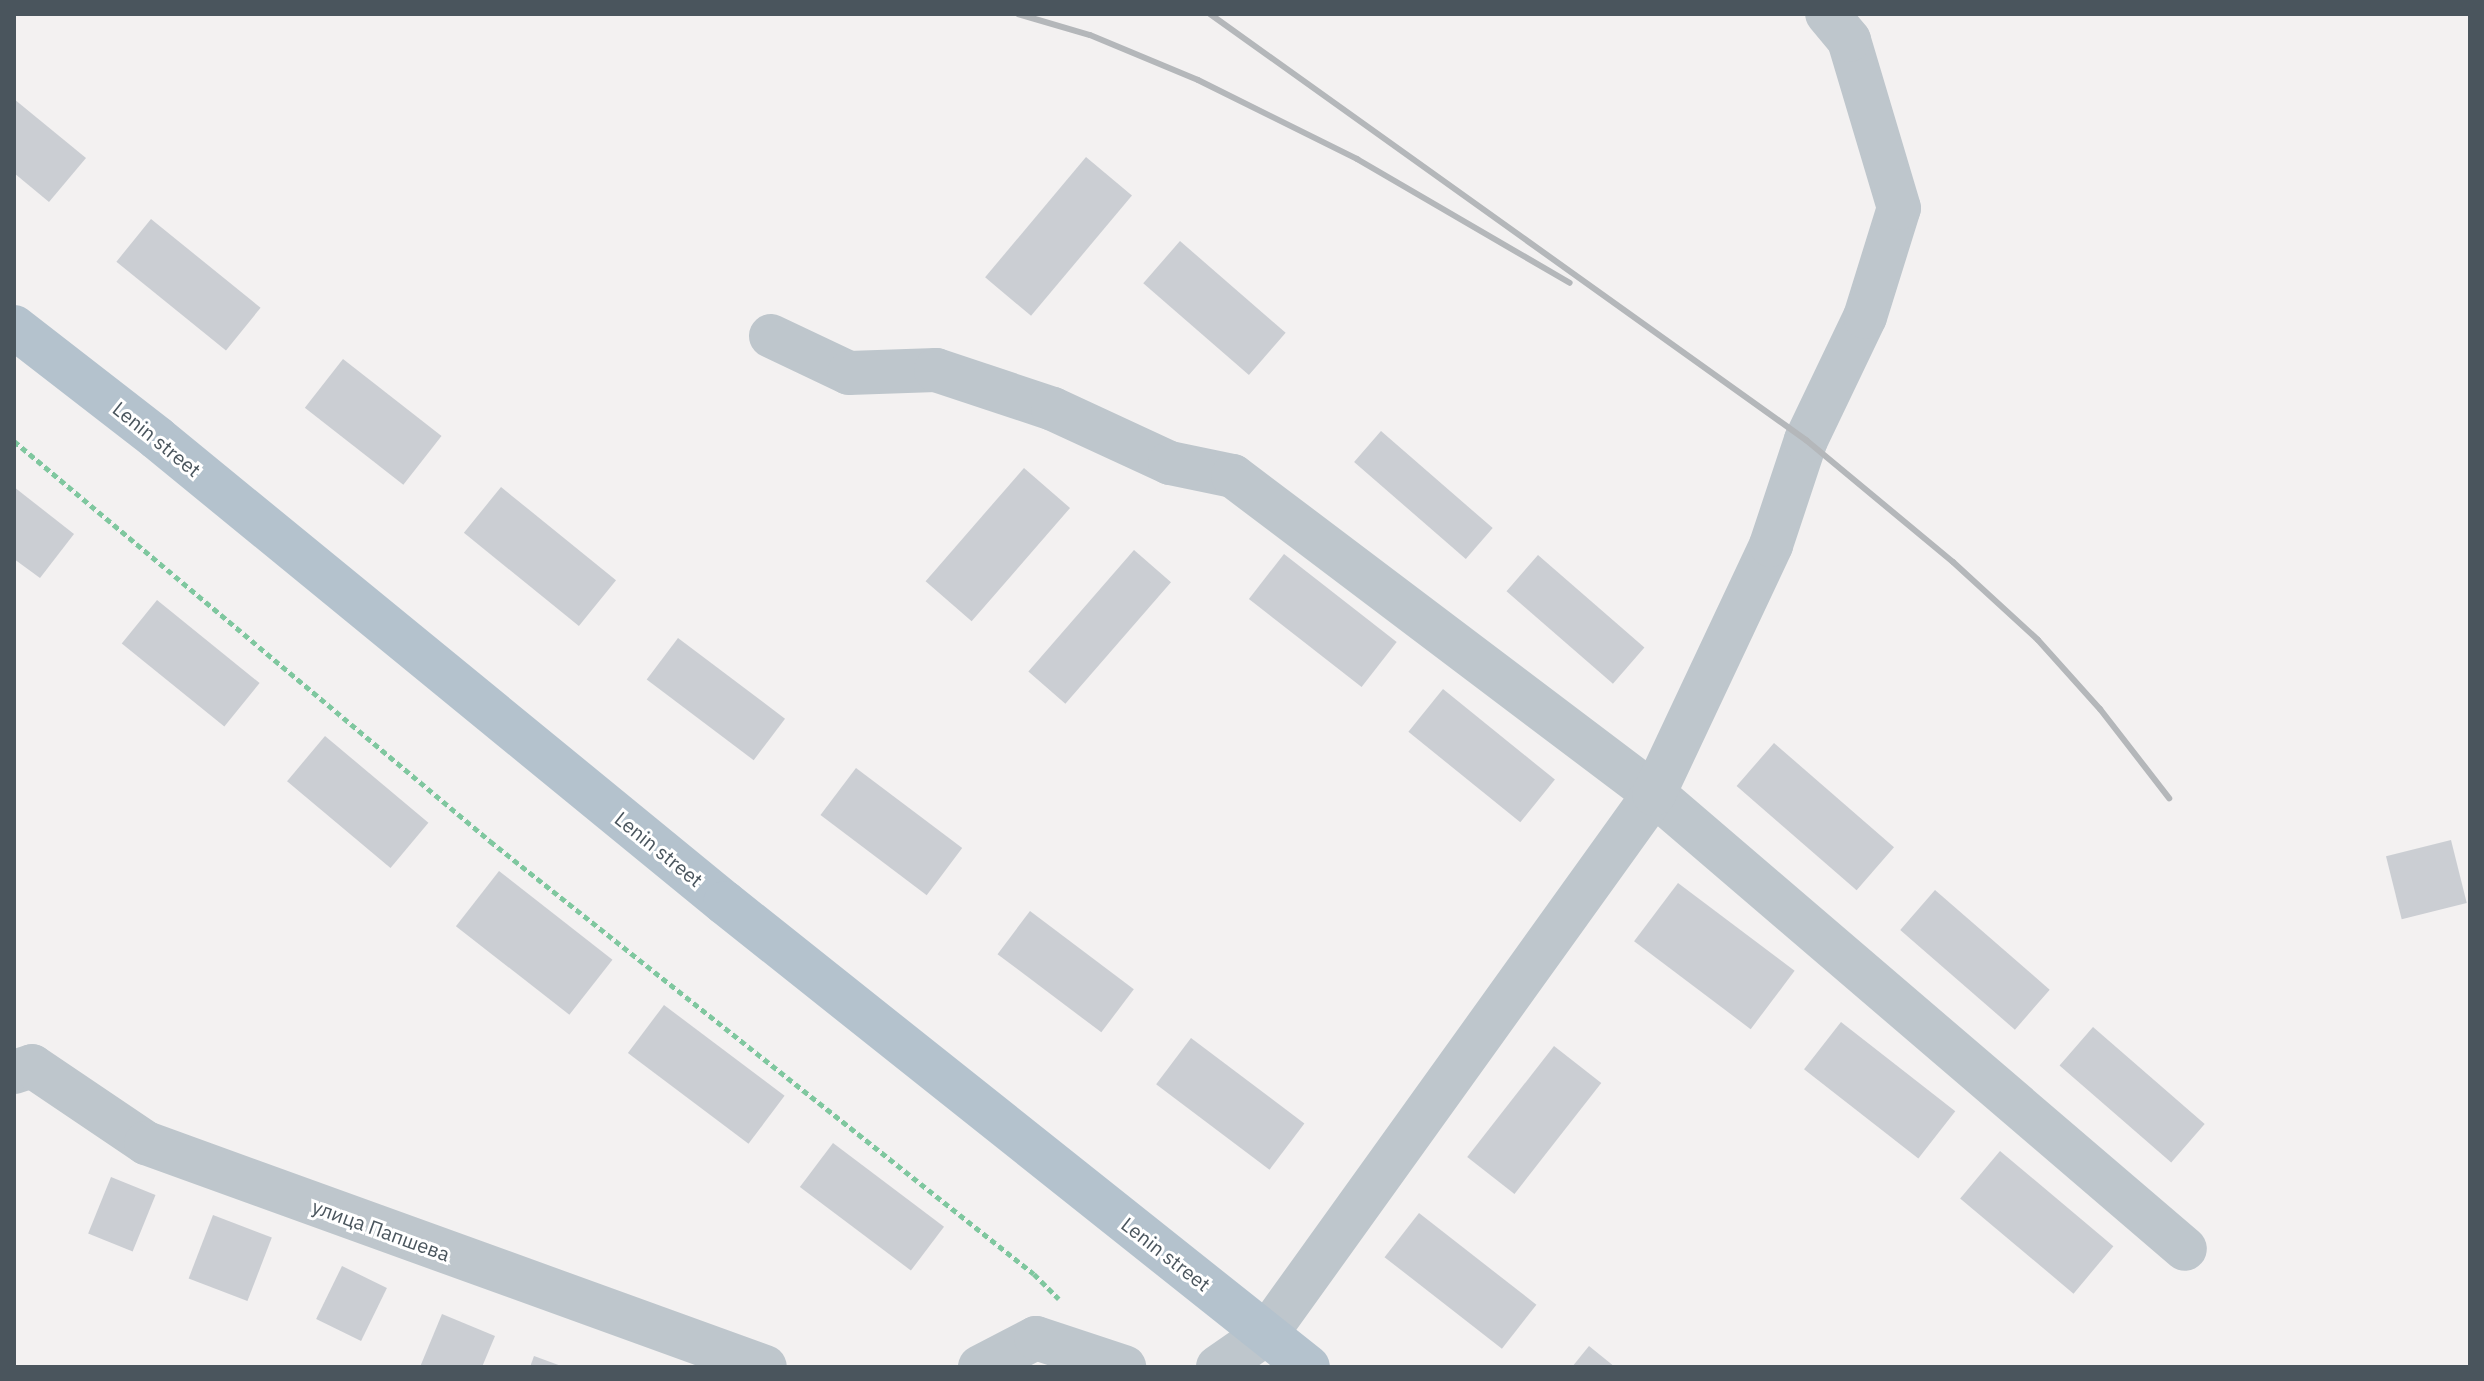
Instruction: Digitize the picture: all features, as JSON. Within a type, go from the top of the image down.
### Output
[{"type":"main road","name":"Lenin street","points":[[14,327],[157,438],[725,903],[1308,1367]]},
{"type":"street","points":[[1218,1367],[1267,1333],[1654,794],[1771,545],[1806,440],[1865,317],[1899,208],[1849,40],[1827,14]]},
{"type":"street","points":[[771,336],[849,373],[936,370],[1053,409],[1170,463],[1233,476],[1654,794],[2185,1249]]},
{"type":"street","name":"улица Папшева","points":[[14,1072],[32,1066],[146,1143],[765,1367]]},
{"type":"street","points":[[980,1367],[1036,1338],[1124,1367]]},
{"type":"path","points":[[14,441],[490,841],[1034,1274],[1065,1305]]},
{"type":"building","points":[[14,99],[86,158],[49,202],[14,173]]},
{"type":"building","points":[[1086,157],[1132,196],[1031,316],[985,277]]},
{"type":"building","points":[[151,219],[261,308],[226,350],[116,262]]},
{"type":"building","points":[[1180,241],[1286,333],[1249,375],[1143,283]]},
{"type":"building","points":[[343,359],[442,436],[403,485],[305,408]]},
{"type":"building","points":[[1381,431],[1493,528],[1466,559],[1354,462]]},
{"type":"building","points":[[1024,468],[1070,508],[972,621],[926,581]]},
{"type":"building","points":[[14,487],[74,534],[40,578],[14,559]]},
{"type":"building","points":[[501,487],[616,580],[579,626],[464,533]]},
{"type":"building","points":[[1134,550],[1171,582],[1065,704],[1028,672]]},
{"type":"building","points":[[1284,554],[1397,642],[1362,687],[1249,599]]},
{"type":"building","points":[[1538,555],[1644,648],[1613,684],[1507,591]]},
{"type":"building","points":[[157,600],[260,683],[224,727],[122,644]]},
{"type":"building","points":[[678,638],[785,719],[754,760],[647,680]]},
{"type":"building","points":[[1443,689],[1555,780],[1520,822],[1408,732]]},
{"type":"building","points":[[325,736],[428,823],[390,868],[287,781]]},
{"type":"building","points":[[1774,743],[1894,847],[1857,890],[1737,786]]},
{"type":"building","points":[[856,768],[962,848],[927,895],[820,815]]},
{"type":"building","points":[[2451,840],[2467,903],[2402,919],[2386,856]]},
{"type":"building","points":[[499,871],[612,960],[569,1015],[456,926]]},
{"type":"building","points":[[1678,883],[1795,971],[1751,1029],[1634,941]]},
{"type":"building","points":[[1935,890],[2050,990],[2015,1030],[1900,930]]},
{"type":"building","points":[[1030,911],[1134,989],[1101,1032],[998,954]]},
{"type":"building","points":[[664,1005],[785,1096],[748,1144],[628,1053]]},
{"type":"building","points":[[1841,1022],[1955,1111],[1918,1159],[1804,1069]]},
{"type":"building","points":[[2093,1027],[2205,1124],[2171,1163],[2060,1065]]},
{"type":"building","points":[[1191,1038],[1304,1123],[1270,1170],[1156,1084]]},
{"type":"building","points":[[1554,1046],[1601,1083],[1514,1194],[1467,1157]]},
{"type":"building","points":[[833,1143],[944,1227],[911,1271],[800,1187]]},
{"type":"building","points":[[2000,1151],[2113,1246],[2074,1294],[1960,1198]]},
{"type":"building","points":[[111,1177],[156,1195],[133,1252],[88,1234]]},
{"type":"building","points":[[1419,1213],[1536,1305],[1502,1349],[1385,1257]]},
{"type":"building","points":[[213,1215],[272,1238],[247,1301],[189,1278]]},
{"type":"building","points":[[342,1266],[387,1288],[361,1341],[316,1319]]},
{"type":"building","points":[[442,1314],[495,1336],[482,1367],[420,1367]]},
{"type":"building","points":[[1589,1346],[1615,1367],[1572,1367]]},
{"type":"building","points":[[534,1356],[564,1367],[530,1367]]},
{"type":"railway","points":[[1018,14],[1090,35],[1198,80],[1357,159],[1570,283]]},
{"type":"railway","points":[[1210,14],[1806,440],[1953,562],[2038,640],[2100,709],[2169,798]]}]
